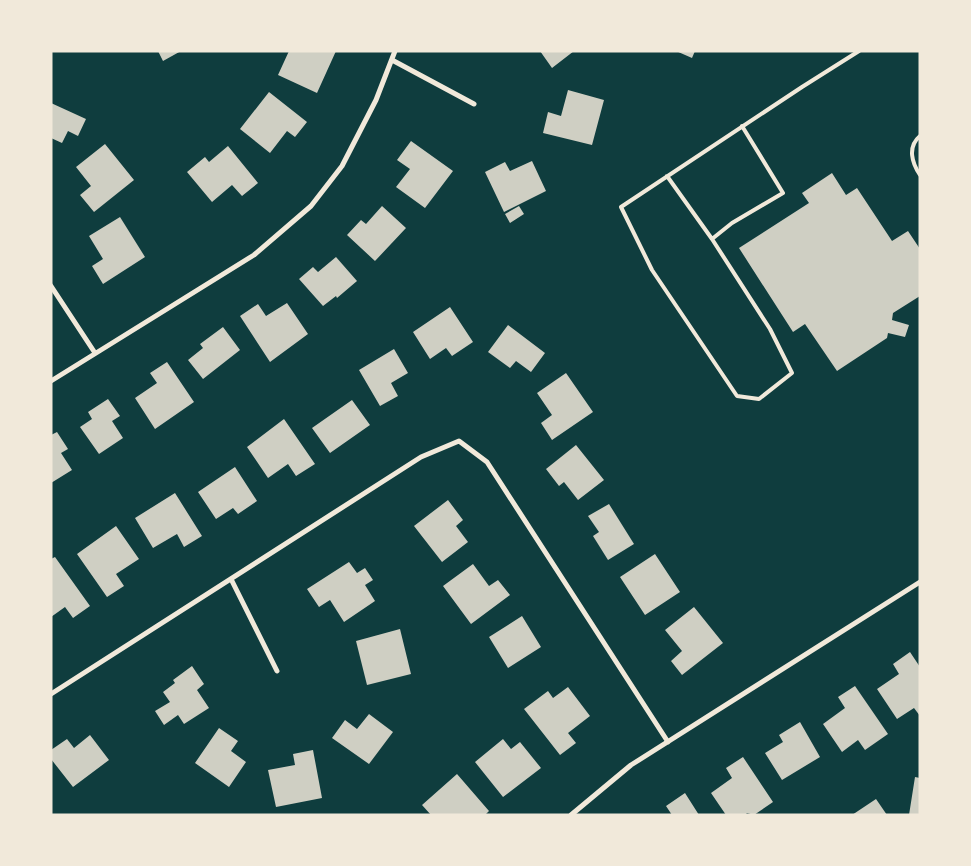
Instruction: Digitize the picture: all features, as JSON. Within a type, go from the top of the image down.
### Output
[{"type":"street","points":[[51,381],[254,254],[311,206],[342,166],[376,100],[395,51]]},
{"type":"street","points":[[392,60],[474,104]]},
{"type":"street","points":[[51,286],[95,353]]},
{"type":"street","points":[[51,694],[421,457],[459,441],[487,462],[668,742]]},
{"type":"street","points":[[231,579],[277,671]]},
{"type":"street","points":[[571,815],[630,765],[920,582]]},
{"type":"lane","points":[[667,176],[712,240],[770,329],[792,373],[759,399],[737,396],[652,270],[621,208],[667,176],[742,126],[859,51]]},
{"type":"lane","points":[[712,240],[732,223],[782,193],[742,126]]},
{"type":"lane","points":[[920,136],[915,140],[912,152],[913,163],[920,175]]},
{"type":"building","points":[[158,51],[181,51],[163,61]]},
{"type":"building","points":[[289,51],[336,51],[317,93],[278,75]]},
{"type":"building","points":[[540,51],[574,51],[552,68]]},
{"type":"building","points":[[676,51],[695,51],[692,58]]},
{"type":"building","points":[[568,90],[604,100],[592,145],[543,133],[548,112],[561,116]]},
{"type":"building","points":[[269,92],[307,122],[295,137],[287,131],[270,153],[240,129]]},
{"type":"building","points":[[51,103],[86,119],[78,136],[68,131],[62,143],[51,138]]},
{"type":"building","points":[[411,141],[453,171],[425,208],[396,187],[410,169],[397,160]]},
{"type":"building","points":[[105,144],[134,180],[94,212],[80,195],[91,186],[76,167]]},
{"type":"building","points":[[228,146],[258,183],[242,196],[232,185],[212,202],[187,172],[205,157],[209,162]]},
{"type":"building","points":[[532,161],[546,191],[504,212],[485,172],[505,162],[510,171]]},
{"type":"building","points":[[832,173],[846,195],[857,188],[892,241],[908,231],[920,249],[920,296],[893,313],[892,320],[909,325],[905,337],[888,333],[887,338],[837,371],[805,324],[793,332],[739,248],[809,203],[802,193]]},
{"type":"building","points":[[382,206],[406,228],[375,261],[347,235],[361,220],[366,224]]},
{"type":"building","points":[[519,206],[524,214],[510,223],[505,214]]},
{"type":"building","points":[[120,217],[145,257],[103,284],[92,266],[103,259],[89,236]]},
{"type":"building","points":[[336,257],[357,281],[337,298],[336,296],[323,306],[299,279],[313,267],[318,272]]},
{"type":"building","points":[[287,303],[308,334],[270,362],[240,316],[258,304],[266,316]]},
{"type":"building","points":[[450,307],[473,342],[452,356],[446,348],[430,359],[413,332]]},
{"type":"building","points":[[508,325],[545,353],[531,372],[516,361],[510,368],[488,352]]},
{"type":"building","points":[[223,327],[240,350],[203,379],[188,360],[203,348],[200,344]]},
{"type":"building","points":[[394,349],[408,373],[391,383],[398,396],[380,406],[359,370]]},
{"type":"building","points":[[167,362],[194,402],[155,429],[135,398],[157,383],[150,373]]},
{"type":"building","points":[[566,373],[593,412],[552,440],[541,423],[552,415],[537,393]]},
{"type":"building","points":[[108,399],[120,416],[112,421],[123,438],[99,454],[80,427],[92,419],[88,412]]},
{"type":"building","points":[[352,400],[370,425],[330,453],[312,428]]},
{"type":"building","points":[[284,419],[315,464],[296,476],[288,464],[268,478],[247,447]]},
{"type":"building","points":[[57,432],[68,449],[61,453],[72,470],[51,483],[51,435]]},
{"type":"building","points":[[576,445],[604,480],[578,500],[564,482],[559,486],[546,469]]},
{"type":"building","points":[[235,467],[257,501],[238,514],[233,508],[216,519],[198,492]]},
{"type":"building","points":[[175,493],[202,536],[184,547],[177,534],[153,548],[135,518]]},
{"type":"building","points":[[448,500],[463,520],[456,526],[468,542],[442,562],[414,526]]},
{"type":"building","points":[[609,504],[634,544],[608,560],[593,536],[599,532],[588,516]]},
{"type":"building","points":[[116,526],[139,559],[116,574],[124,586],[107,597],[77,554]]},
{"type":"building","points":[[655,554],[680,592],[645,615],[620,577]]},
{"type":"building","points":[[55,557],[90,606],[73,618],[65,607],[51,617],[51,559]]},
{"type":"building","points":[[349,562],[357,573],[365,568],[373,580],[365,585],[375,601],[344,622],[330,600],[319,607],[307,589]]},
{"type":"building","points":[[473,564],[489,586],[498,580],[510,595],[471,624],[443,586]]},
{"type":"building","points":[[694,607],[723,643],[682,675],[671,661],[682,651],[665,630]]},
{"type":"building","points":[[522,616],[541,647],[508,668],[489,637]]},
{"type":"building","points":[[400,629],[411,674],[367,685],[356,641]]},
{"type":"building","points":[[910,652],[920,667],[920,716],[914,708],[897,719],[877,689],[899,674],[893,664]]},
{"type":"building","points":[[192,666],[204,684],[197,690],[209,708],[184,724],[178,715],[164,725],[155,711],[170,702],[163,692],[175,683],[173,680]]},
{"type":"building","points":[[855,686],[888,734],[865,750],[858,740],[842,752],[823,724],[845,708],[838,697]]},
{"type":"building","points":[[568,687],[590,716],[568,733],[576,743],[560,755],[524,709],[548,691],[553,698]]},
{"type":"building","points":[[369,714],[393,732],[369,764],[332,738],[345,720],[357,729]]},
{"type":"building","points":[[800,722],[820,757],[782,780],[765,753],[783,742],[779,735]]},
{"type":"building","points":[[219,728],[238,741],[231,751],[246,762],[229,787],[195,763]]},
{"type":"building","points":[[90,735],[109,760],[73,787],[51,759],[51,750],[67,739],[74,748]]},
{"type":"building","points":[[503,739],[511,749],[520,742],[541,768],[503,797],[475,762]]},
{"type":"building","points":[[313,750],[322,798],[276,807],[268,770],[295,765],[293,754]]},
{"type":"building","points":[[743,757],[773,802],[754,815],[747,813],[745,815],[726,815],[711,793],[732,778],[726,768]]},
{"type":"building","points":[[457,774],[489,811],[485,815],[431,815],[422,805]]},
{"type":"building","points":[[915,777],[920,778],[920,815],[909,815]]},
{"type":"building","points":[[685,793],[699,815],[672,815],[666,806]]},
{"type":"building","points":[[876,799],[887,815],[852,815]]}]
